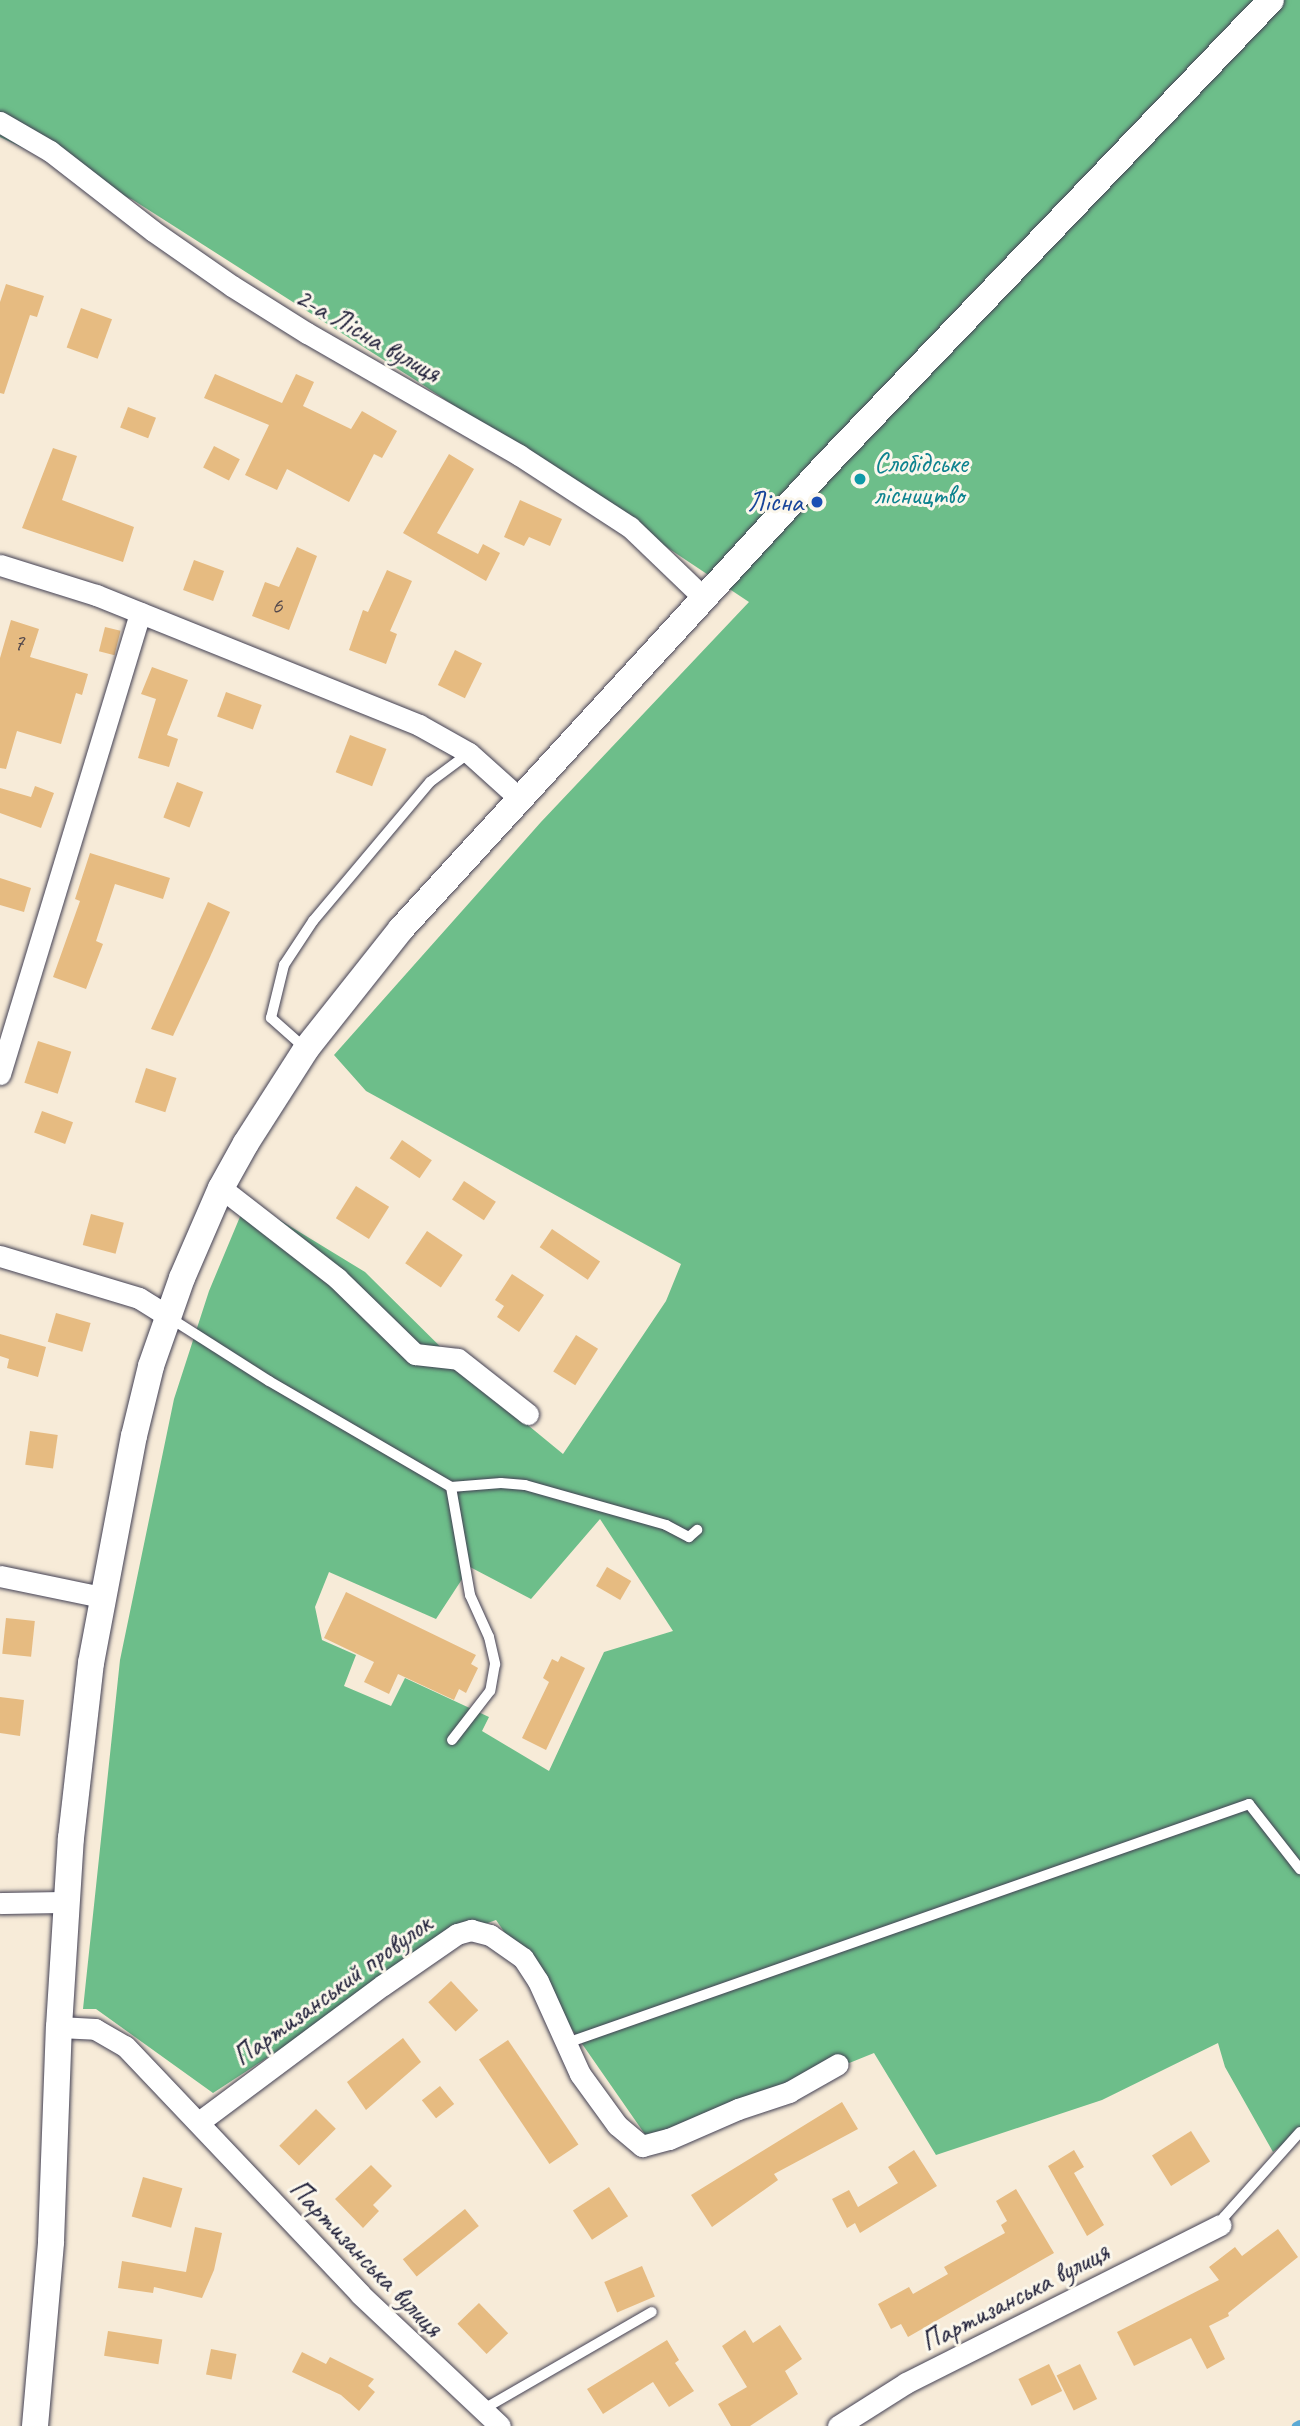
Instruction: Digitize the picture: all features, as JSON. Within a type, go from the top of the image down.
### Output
[{"type":"street","points":[[35,2426],[51,2242],[66,1902],[79,1757],[101,1597],[139,1412],[168,1316],[221,1188],[246,1143],[306,1049],[401,929],[824,467],[1271,0]]},
{"type":"street","name":"2-а Лісна вулиця","points":[[0,122],[50,151],[135,218],[232,286],[519,455],[630,527],[704,598]]},
{"type":"street","points":[[0,565],[44,577],[140,613],[419,725],[469,753],[520,799]]},
{"type":"street","points":[[0,1074],[140,613]]},
{"type":"street","points":[[221,1188],[337,1278],[415,1354],[458,1359],[528,1414]]},
{"type":"street","points":[[0,1256],[131,1295],[168,1316]]},
{"type":"street","points":[[0,1576],[101,1597]]},
{"type":"street","points":[[0,1903],[66,1902]]},
{"type":"street","name":"Партизанський провулок","points":[[199,2122],[383,1985],[463,1931],[490,1935],[523,1958],[538,1981],[564,2044],[606,2111],[642,2146],[669,2139],[738,2109],[789,2092],[838,2064]]},
{"type":"street","name":"Партизанська вулиця","points":[[59,2027],[95,2029],[115,2037],[199,2122],[360,2294],[500,2426]]},
{"type":"street","name":"Партизанська вулиця","points":[[838,2426],[906,2383],[1220,2225]]},
{"type":"lane","points":[[306,1049],[271,1018],[284,965],[313,921],[430,782],[469,753]]},
{"type":"lane","points":[[168,1316],[269,1381],[451,1487],[501,1483],[525,1485],[666,1525],[689,1537],[697,1530]]},
{"type":"lane","points":[[451,1487],[470,1595],[489,1637],[495,1664],[491,1691],[452,1740]]},
{"type":"lane","points":[[564,2044],[1249,1804],[1300,1869]]},
{"type":"lane","points":[[1220,2225],[1224,2217],[1300,2132]]},
{"type":"lane","points":[[482,2410],[652,2312]]},
{"type":"green space","points":[[0,0],[1300,0],[1300,2131],[1273,2152],[1225,2067],[1218,2043],[1102,2100],[936,2155],[874,2053],[651,2143],[496,1920],[457,1934],[213,2093],[96,2009],[83,2009],[120,1660],[174,1399],[209,1291],[247,1200],[365,1272],[479,1385],[563,1454],[666,1301],[681,1264],[366,1091],[334,1055],[541,822],[749,602],[420,383],[133,200],[0,137]],"holes":[[[600,1519],[673,1631],[604,1652],[549,1771],[482,1731],[489,1717],[405,1678],[391,1706],[344,1686],[356,1655],[322,1640],[315,1607],[329,1572],[436,1619],[470,1567],[531,1599]]]},
{"type":"building","points":[[6,284],[44,296],[37,317],[30,315],[4,394],[0,393],[0,302]]},
{"type":"building","points":[[81,308],[112,319],[98,359],[67,347]]},
{"type":"building","points":[[215,374],[282,403],[296,374],[314,382],[303,406],[351,429],[362,411],[397,431],[382,458],[374,454],[349,502],[287,469],[277,490],[245,475],[269,425],[204,398]]},
{"type":"building","points":[[128,407],[156,418],[148,438],[120,428]]},
{"type":"building","points":[[214,446],[240,459],[229,481],[203,467]]},
{"type":"building","points":[[53,448],[77,456],[62,500],[134,527],[123,562],[22,528]]},
{"type":"building","points":[[449,454],[474,469],[437,533],[478,554],[483,544],[500,553],[486,581],[403,533]]},
{"type":"building","points":[[520,500],[562,519],[550,546],[529,537],[524,546],[504,537]]},
{"type":"building","points":[[297,547],[317,556],[289,630],[252,616],[265,582],[279,587]]},
{"type":"building","points":[[194,560],[224,571],[213,601],[183,590]]},
{"type":"building","points":[[387,570],[412,581],[390,631],[397,634],[386,664],[349,650],[363,610],[368,612]]},
{"type":"building","points":[[11,620],[39,629],[30,657],[88,674],[82,695],[76,693],[61,744],[17,731],[6,769],[0,768],[0,658]]},
{"type":"building","points":[[105,627],[121,631],[114,655],[99,651]]},
{"type":"building","points":[[455,650],[482,663],[465,698],[438,685]]},
{"type":"building","points":[[152,667],[188,680],[167,735],[178,739],[169,767],[138,758],[156,699],[141,694]]},
{"type":"building","points":[[226,692],[262,705],[253,729],[217,716]]},
{"type":"building","points":[[350,735],[386,749],[372,786],[336,772]]},
{"type":"building","points":[[177,782],[203,792],[190,828],[163,817]]},
{"type":"building","points":[[35,786],[54,793],[41,828],[0,813],[0,788],[31,797]]},
{"type":"building","points":[[90,853],[170,878],[163,899],[115,884],[96,941],[103,944],[86,989],[53,977],[80,901],[75,899]]},
{"type":"building","points":[[0,878],[31,888],[24,912],[0,905]]},
{"type":"building","points":[[208,902],[230,912],[210,957],[173,1036],[151,1029]]},
{"type":"building","points":[[38,1041],[71,1052],[58,1094],[24,1083]]},
{"type":"building","points":[[146,1068],[176,1078],[165,1112],[135,1102]]},
{"type":"building","points":[[42,1111],[73,1122],[65,1144],[34,1133]]},
{"type":"building","points":[[402,1140],[432,1160],[420,1178],[390,1158]]},
{"type":"building","points":[[464,1181],[496,1202],[484,1220],[452,1199]]},
{"type":"building","points":[[356,1186],[389,1207],[369,1239],[336,1218]]},
{"type":"building","points":[[91,1214],[124,1223],[116,1254],[83,1245]]},
{"type":"building","points":[[552,1229],[600,1261],[588,1280],[540,1247]]},
{"type":"building","points":[[427,1231],[463,1255],[441,1287],[405,1263]]},
{"type":"building","points":[[512,1274],[544,1295],[519,1332],[497,1317],[504,1306],[495,1300]]},
{"type":"building","points":[[56,1313],[91,1323],[82,1352],[48,1342]]},
{"type":"building","points":[[0,1334],[46,1347],[38,1377],[7,1368],[9,1359],[0,1356]]},
{"type":"building","points":[[576,1335],[598,1349],[575,1385],[553,1371]]},
{"type":"building","points":[[30,1431],[58,1435],[53,1469],[25,1465]]},
{"type":"building","points":[[607,1567],[631,1581],[620,1600],[596,1586]]},
{"type":"building","points":[[346,1592],[476,1655],[471,1664],[478,1668],[466,1693],[459,1689],[454,1700],[398,1674],[389,1694],[364,1682],[374,1662],[324,1638]]},
{"type":"building","points":[[6,1618],[35,1621],[31,1657],[2,1654]]},
{"type":"building","points":[[561,1656],[585,1668],[546,1750],[522,1738],[549,1682],[543,1678],[552,1659],[558,1662]]},
{"type":"building","points":[[0,1697],[24,1700],[20,1736],[0,1733]]},
{"type":"building","points":[[451,1981],[478,2010],[456,2031],[428,2002]]},
{"type":"building","points":[[403,2038],[421,2062],[366,2110],[347,2082]]},
{"type":"building","points":[[508,2040],[578,2144],[549,2164],[479,2060]]},
{"type":"building","points":[[440,2086],[454,2104],[436,2118],[422,2100]]},
{"type":"building","points":[[842,2102],[858,2129],[774,2174],[778,2180],[712,2227],[691,2195]]},
{"type":"building","points":[[316,2109],[336,2129],[299,2166],[279,2146]]},
{"type":"building","points":[[1191,2131],[1210,2162],[1171,2186],[1152,2155]]},
{"type":"building","points":[[914,2150],[937,2186],[860,2233],[855,2223],[847,2228],[832,2199],[849,2190],[858,2207],[898,2183],[888,2167]]},
{"type":"building","points":[[1074,2150],[1084,2167],[1074,2173],[1104,2225],[1087,2236],[1048,2166]]},
{"type":"building","points":[[371,2165],[392,2186],[373,2205],[379,2211],[363,2228],[335,2199]]},
{"type":"building","points":[[143,2177],[182,2188],[171,2228],[132,2216]]},
{"type":"building","points":[[609,2187],[628,2216],[592,2240],[573,2210]]},
{"type":"building","points":[[1016,2189],[1054,2253],[908,2337],[901,2324],[891,2329],[878,2304],[909,2287],[913,2294],[948,2274],[944,2267],[1005,2233],[1001,2225],[1007,2221],[996,2201]]},
{"type":"building","points":[[465,2209],[479,2226],[417,2276],[403,2259]]},
{"type":"building","points":[[195,2227],[222,2233],[214,2270],[202,2298],[154,2287],[153,2293],[118,2288],[122,2261],[186,2272]]},
{"type":"building","points":[[1278,2229],[1298,2257],[1228,2313],[1229,2316],[1209,2326],[1225,2359],[1207,2369],[1191,2338],[1134,2366],[1117,2332],[1219,2280],[1209,2267],[1235,2247],[1242,2256]]},
{"type":"building","points":[[642,2266],[655,2296],[617,2312],[604,2282]]},
{"type":"building","points":[[479,2303],[508,2333],[487,2354],[457,2324]]},
{"type":"building","points":[[780,2325],[802,2359],[785,2371],[798,2394],[750,2426],[731,2426],[718,2404],[747,2387],[722,2346],[745,2330],[753,2343]]},
{"type":"building","points":[[108,2331],[162,2340],[158,2364],[104,2356]]},
{"type":"building","points":[[667,2340],[679,2360],[675,2363],[694,2391],[669,2407],[653,2382],[603,2414],[587,2389]]},
{"type":"building","points":[[211,2349],[237,2354],[232,2379],[206,2375]]},
{"type":"building","points":[[302,2352],[326,2364],[330,2357],[374,2379],[368,2386],[375,2392],[359,2411],[341,2395],[292,2372]]},
{"type":"building","points":[[1049,2364],[1062,2391],[1032,2406],[1018,2379]]},
{"type":"building","points":[[1080,2364],[1097,2399],[1074,2410],[1057,2375]]},
{"type":"waterway","points":[[1296,2426],[1300,2424]]},
{"type":"place","name":"Слобідське лісництво","points":[[860,479]]},
{"type":"place","name":"Лісна","points":[[817,502]]}]
